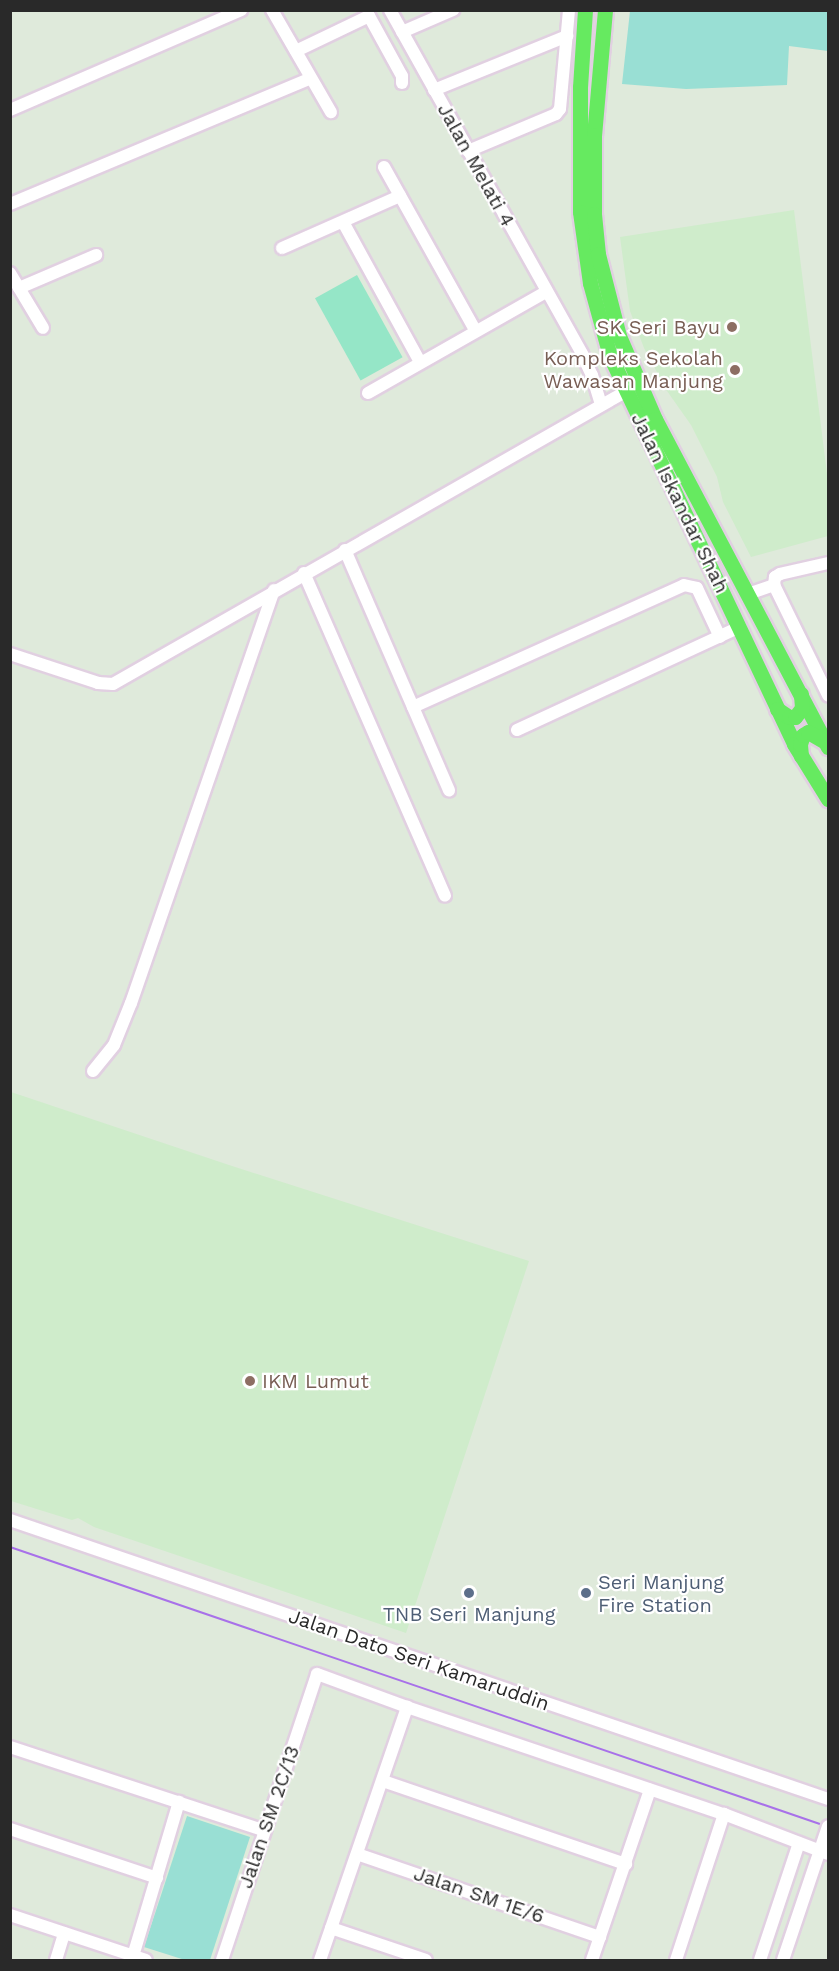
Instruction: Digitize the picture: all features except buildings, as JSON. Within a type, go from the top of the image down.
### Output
[{"type":"main road","name":"Jalan Iskandar Shah","points":[[585,10],[580,98],[580,212],[585,254],[598,316],[625,393],[740,627],[777,709],[801,756],[828,799]]},
{"type":"main road","name":"Jalan Iskandar Shah","points":[[604,10],[592,177],[598,254],[619,336],[644,397],[828,746]]},
{"type":"main road","points":[[777,709],[789,717],[795,717],[802,708],[801,691]]},
{"type":"main road","points":[[801,756],[800,744],[803,735],[808,732],[828,746]]},
{"type":"street","points":[[10,110],[241,10]]},
{"type":"street","points":[[272,10],[331,112]]},
{"type":"street","name":"Jalan Melati 4","points":[[390,10],[592,375],[602,405]]},
{"type":"street","points":[[402,32],[453,10]]},
{"type":"street","points":[[468,151],[556,114],[560,109],[569,10]]},
{"type":"street","points":[[296,51],[369,16],[402,79],[421,67]]},
{"type":"street","points":[[434,90],[567,36]]},
{"type":"street","points":[[10,204],[310,78]]},
{"type":"street","points":[[384,167],[475,330]]},
{"type":"street","points":[[282,248],[400,196]]},
{"type":"street","points":[[343,222],[420,362]]},
{"type":"street","points":[[19,288],[96,255]]},
{"type":"street","points":[[10,273],[43,328]]},
{"type":"street","points":[[368,393],[475,330],[546,292]]},
{"type":"street","points":[[10,654],[98,683],[113,684],[274,590],[625,393]]},
{"type":"street","points":[[345,550],[448,790]]},
{"type":"street","points":[[828,563],[780,574],[775,577],[774,585],[828,696]]},
{"type":"street","points":[[304,573],[445,895]]},
{"type":"street","points":[[413,708],[684,585],[697,588],[720,637]]},
{"type":"street","points":[[748,594],[774,585]]},
{"type":"street","points":[[93,1071],[114,1045],[131,1003],[274,590]]},
{"type":"street","points":[[518,730],[740,627]]},
{"type":"street","name":"Jalan Dato Seri Kamaruddin","points":[[10,1520],[828,1799]]},
{"type":"street","name":"Jalan SM 2C/13","points":[[222,1960],[263,1830],[317,1674],[407,1707]]},
{"type":"street","points":[[320,1960],[407,1707],[724,1814],[825,1852]]},
{"type":"street","points":[[10,1747],[263,1830]]},
{"type":"street","points":[[383,1781],[626,1864]]},
{"type":"street","points":[[592,1960],[650,1790]]},
{"type":"street","points":[[133,1956],[179,1802]]},
{"type":"street","points":[[676,1960],[724,1814]]},
{"type":"street","points":[[10,1829],[157,1878]]},
{"type":"street","points":[[783,1960],[825,1852],[828,1829]]},
{"type":"street","points":[[760,1960],[799,1843]]},
{"type":"street","name":"Jalan SM 1E/6","points":[[357,1854],[600,1937]]},
{"type":"street","points":[[10,1915],[146,1960]]},
{"type":"street","points":[[331,1928],[402,1957],[426,1960]]},
{"type":"street","points":[[56,1960],[64,1933]]},
{"type":"shaded area","points":[[630,11],[828,11],[828,51],[789,46],[787,85],[686,89],[622,84]]},
{"type":"shaded area","name":"Kompleks Sekolah Wawasan Manjung","points":[[794,210],[828,482],[828,536],[751,557],[723,502],[717,477],[691,425],[667,391],[644,348],[630,311],[620,237]]},
{"type":"shaded area","points":[[357,275],[403,357],[361,380],[315,298]]},
{"type":"shaded area","name":"IKM Lumut","points":[[11,1092],[529,1261],[406,1633],[94,1527],[78,1518],[72,1520],[11,1501]]},
{"type":"shaded area","points":[[187,1816],[250,1837],[210,1960],[185,1960],[144,1947]]},
{"type":"waterway","points":[[10,1547],[823,1825]]},
{"type":"place","name":"SK Seri Bayu","points":[[732,327]]},
{"type":"place","name":"Kompleks Sekolah Wawasan Manjung","points":[[735,370]]},
{"type":"place","name":"IKM Lumut","points":[[250,1381]]},
{"type":"place","name":"TNB Seri Manjung","points":[[469,1593]]},
{"type":"place","name":"Seri Manjung Fire Station","points":[[586,1593]]}]
